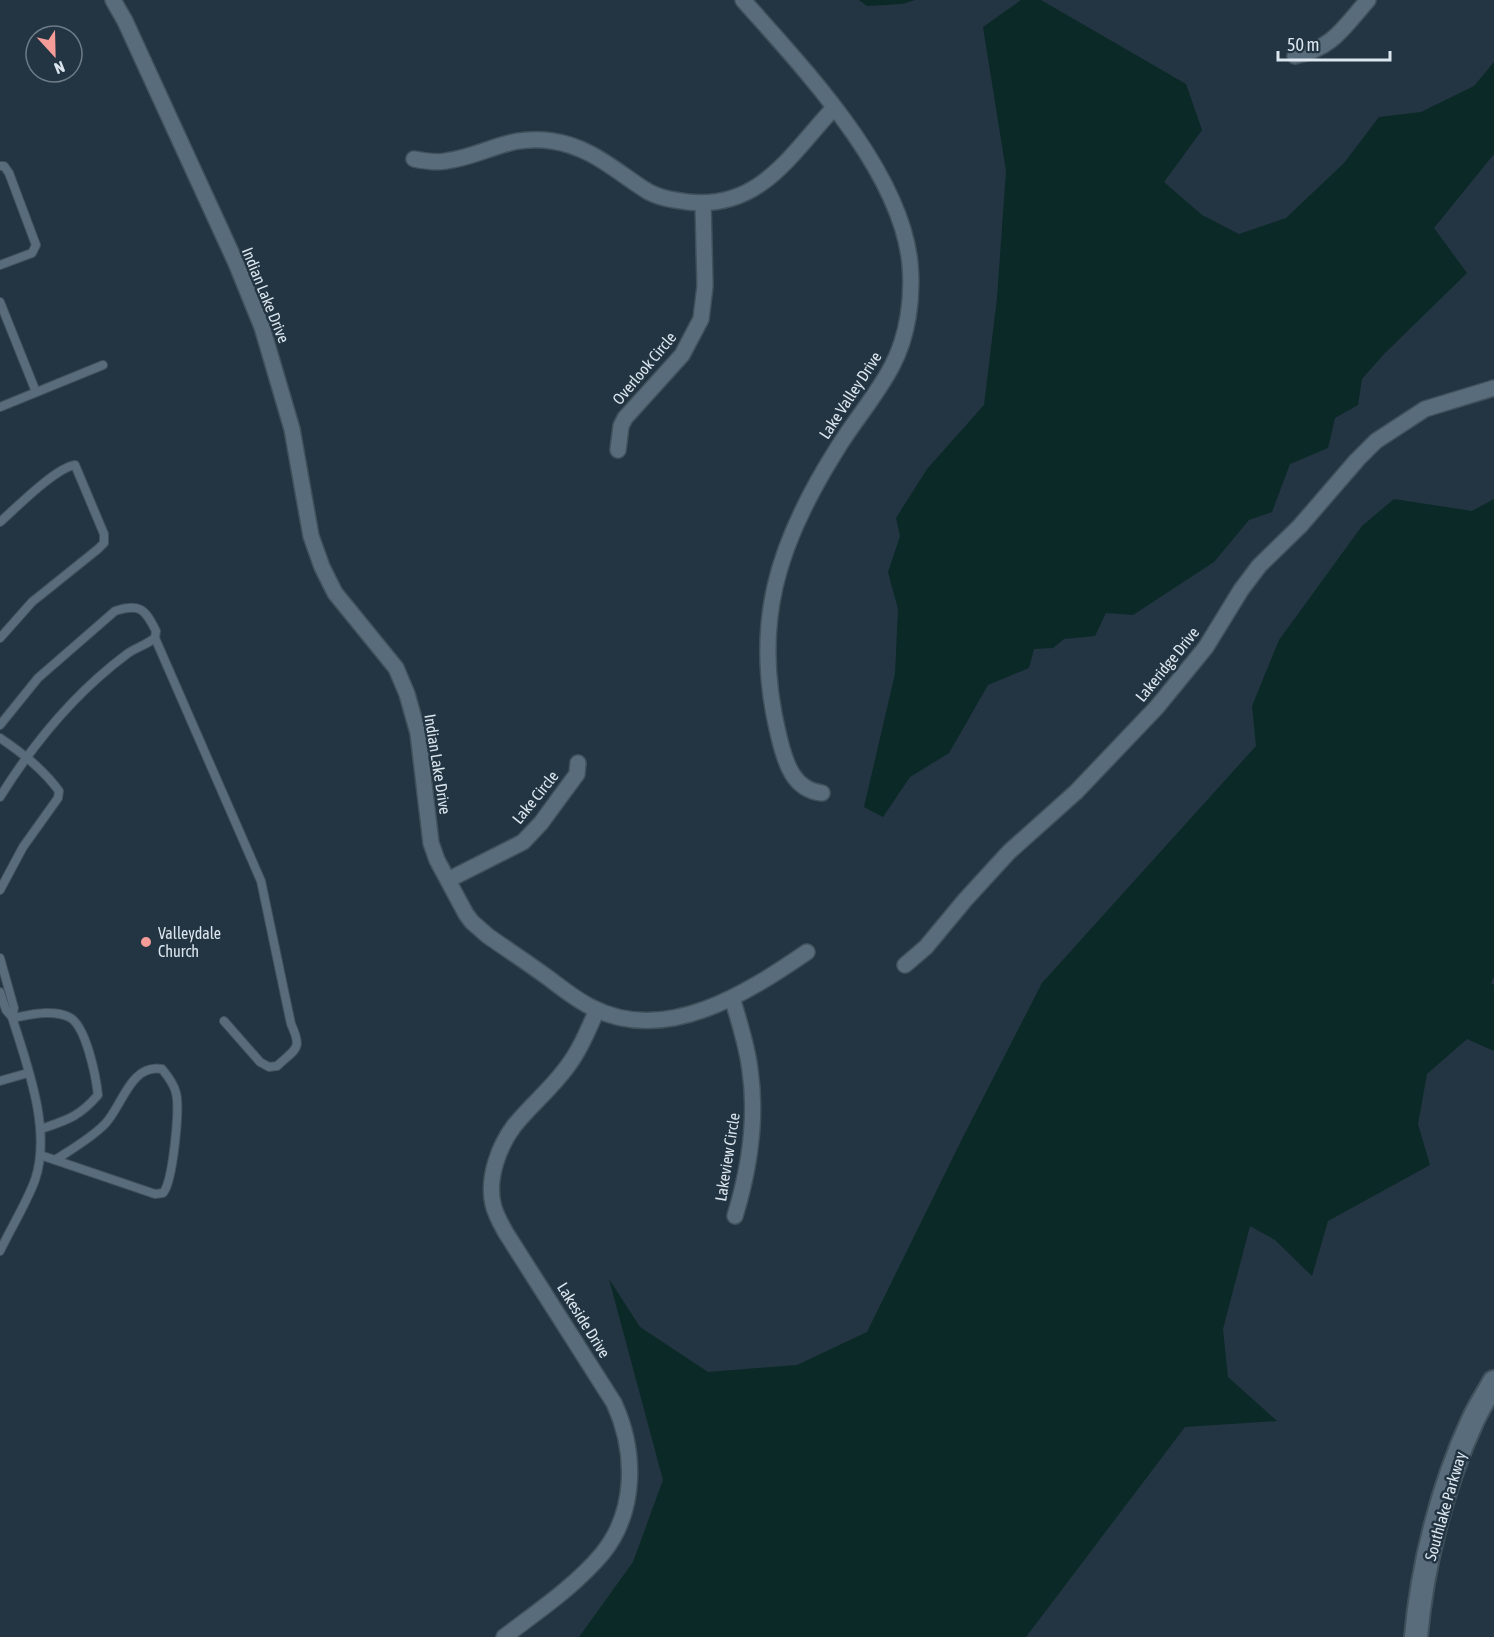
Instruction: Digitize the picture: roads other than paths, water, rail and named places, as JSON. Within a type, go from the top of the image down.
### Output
[{"type":"street","name":"Indian Lake Drive","points":[[113,0],[135,42],[231,253],[262,327],[292,429],[310,536],[321,567],[334,593],[396,668],[407,694],[422,750],[431,843],[466,914],[488,936],[578,1000],[597,1010],[640,1021],[661,1020],[704,1010],[732,998],[807,952]]},
{"type":"street","name":"Lake Valley Drive","points":[[743,0],[793,56],[834,108],[881,178],[898,211],[908,248],[911,289],[908,320],[892,366],[838,447],[799,516],[775,583],[768,624],[768,682],[782,749],[796,780],[804,788],[822,793]]},
{"type":"street","points":[[1295,56],[1320,49],[1331,41],[1368,0]]},
{"type":"street","points":[[414,159],[444,162],[509,142],[538,139],[554,141],[601,158],[654,195],[673,200],[718,202],[761,184],[787,163],[834,108]]},
{"type":"street","name":"Overlook Circle","points":[[618,450],[621,426],[625,417],[682,355],[701,319],[705,286],[703,203]]},
{"type":"street","name":"Lakeridge Drive","points":[[905,965],[926,947],[1009,852],[1076,792],[1157,707],[1202,652],[1259,566],[1300,526],[1376,441],[1425,409],[1494,388]]},
{"type":"street","name":"Lake Circle","points":[[448,880],[523,842],[566,790],[577,774],[578,763]]},
{"type":"street","name":"Lakeview Circle","points":[[732,998],[745,1041],[753,1099],[750,1145],[735,1216]]},
{"type":"street","name":"Lakeside Drive","points":[[504,1637],[575,1581],[602,1553],[615,1533],[622,1516],[628,1489],[629,1449],[622,1421],[614,1402],[502,1226],[495,1213],[491,1192],[494,1170],[505,1141],[523,1116],[567,1067],[597,1010]]},
{"type":"street","name":"Southlake Parkway","points":[[1416,1637],[1423,1587],[1437,1520],[1461,1447],[1472,1421],[1494,1382]]},
{"type":"lane","points":[[0,166],[4,166],[9,173],[36,245],[32,252],[0,265]]},
{"type":"lane","points":[[0,303],[36,392]]},
{"type":"lane","points":[[0,407],[103,365]]},
{"type":"lane","points":[[0,522],[47,481],[69,466],[75,465],[104,534],[104,543],[32,602],[0,638]]},
{"type":"lane","points":[[0,725],[38,678],[115,611],[129,606],[140,608],[148,616],[156,631],[155,638],[261,881],[291,1024],[298,1039],[297,1047],[277,1066],[269,1066],[260,1062],[224,1021]]},
{"type":"lane","points":[[0,621],[8,629]]},
{"type":"lane","points":[[0,797],[27,757],[61,716],[128,653],[155,638]]},
{"type":"lane","points":[[0,738],[27,757],[51,779],[59,791],[58,798],[23,847],[0,890]]},
{"type":"lane","points":[[0,958],[14,1008],[13,1018],[39,1112],[41,1129],[40,1155],[35,1180],[0,1251]]},
{"type":"lane","points":[[0,992],[6,1010],[13,1018]]},
{"type":"lane","points":[[13,1018],[34,1014],[69,1017],[78,1025],[95,1074],[98,1095],[85,1110],[68,1120],[41,1129]]},
{"type":"lane","points":[[40,1155],[155,1194],[163,1193],[171,1177],[178,1105],[176,1091],[167,1075],[162,1069],[153,1067],[135,1078],[117,1109],[105,1124],[84,1142],[55,1160]]},
{"type":"lane","points":[[0,1081],[28,1072]]},
{"type":"place","name":"Valleydale Church","points":[[146,942]]}]
